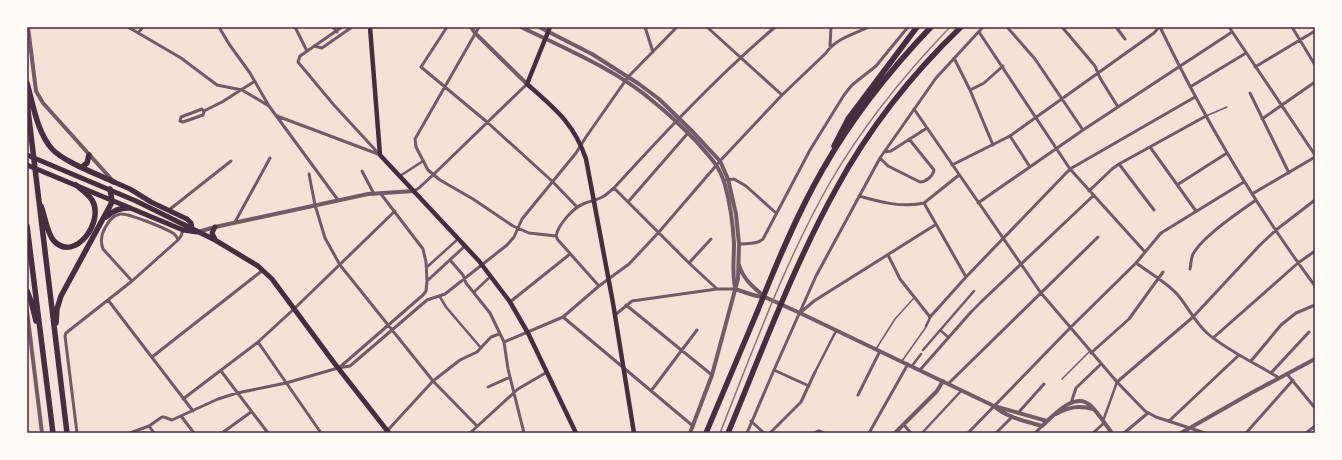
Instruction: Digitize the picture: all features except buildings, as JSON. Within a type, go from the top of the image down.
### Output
[{"type":"highway","points":[[706,433],[795,222],[830,157],[840,134],[848,119],[917,27]]},
{"type":"highway","points":[[830,157],[865,106],[888,76],[931,27]]},
{"type":"highway","points":[[728,433],[790,283],[836,188],[860,149],[885,113],[911,81],[962,27]]},
{"type":"highway","points":[[27,83],[39,125],[51,148],[64,158],[114,182]]},
{"type":"highway","points":[[27,102],[67,433]]},
{"type":"highway","points":[[82,167],[87,163],[89,155]]},
{"type":"highway","points":[[38,198],[53,240],[61,246],[74,246],[80,243],[88,234],[94,222],[96,211],[88,195],[76,185]]},
{"type":"highway","points":[[55,339],[57,309],[61,296],[105,218],[112,201],[110,189]]},
{"type":"highway","points":[[105,218],[120,208],[129,208]]},
{"type":"highway","points":[[27,226],[53,433]]},
{"type":"highway","points":[[27,291],[42,345]]},
{"type":"main road","points":[[370,27],[380,155],[482,265],[510,302],[528,333],[576,433]]},
{"type":"main road","points":[[549,29],[527,84],[562,116],[575,134],[586,159],[609,279],[634,433]]},
{"type":"main road","points":[[27,155],[110,189],[192,228],[215,240],[263,270],[295,308],[338,368],[388,432]]},
{"type":"main road","points":[[27,165],[183,230],[198,232]]},
{"type":"main road","points":[[114,182],[189,220],[192,228]]},
{"type":"main road","points":[[215,227],[212,233],[215,240]]},
{"type":"street","points":[[28,27],[36,90],[39,97],[114,182]]},
{"type":"street","points":[[128,27],[181,58],[217,85],[242,90],[270,106]]},
{"type":"street","points":[[138,33],[144,27]]},
{"type":"street","points":[[219,27],[276,116],[338,200]]},
{"type":"street","points":[[295,27],[307,51]]},
{"type":"street","points":[[333,27],[340,35]]},
{"type":"street","points":[[342,27],[300,56],[298,60],[299,65],[380,155]]},
{"type":"street","points":[[314,46],[322,48],[352,27]]},
{"type":"street","points":[[447,27],[421,67],[487,122],[553,182],[577,207]]},
{"type":"street","points":[[198,232],[235,222],[338,200],[374,194],[414,191],[419,188],[527,84],[475,33],[471,27]]},
{"type":"street","points":[[479,27],[415,139],[416,147],[428,170],[433,175],[473,199],[513,226],[529,233],[556,236]]},
{"type":"street","points":[[521,27],[627,79]]},
{"type":"street","points":[[539,27],[549,29],[592,54],[627,79],[677,119],[718,162],[726,180],[736,214],[739,244],[738,279],[712,375],[690,433]]},
{"type":"street","points":[[645,27],[653,52]]},
{"type":"street","points":[[130,433],[149,426],[162,417],[172,420],[218,399],[237,393],[286,383],[350,366],[427,300],[440,297],[445,294],[507,245],[514,237],[522,219],[576,153],[627,79],[677,27]]},
{"type":"street","points":[[707,27],[782,95]]},
{"type":"street","points":[[598,286],[558,240],[556,236],[557,230],[577,207],[603,197],[614,188],[677,119],[740,57],[775,27]]},
{"type":"street","points":[[504,342],[563,317],[598,286],[629,264],[659,232],[718,162],[782,95],[826,53],[830,46],[831,27]]},
{"type":"street","points":[[830,46],[869,27]]},
{"type":"street","points":[[739,244],[760,242],[810,150],[844,95],[852,85],[876,66],[908,27]]},
{"type":"street","points":[[747,433],[816,276],[880,158],[936,78],[983,27]]},
{"type":"street","points":[[1007,27],[1035,59],[1083,130]]},
{"type":"street","points":[[1062,27],[1095,66],[1118,107]]},
{"type":"street","points":[[1116,27],[1125,39]]},
{"type":"street","points":[[952,165],[1010,136],[1154,33],[1160,27],[1195,97],[1244,182],[1315,286]]},
{"type":"street","points":[[1229,27],[1315,156],[1252,194]]},
{"type":"street","points":[[1292,27],[1315,65]]},
{"type":"street","points":[[1255,67],[1315,30]]},
{"type":"street","points":[[979,32],[1070,169],[1145,252]]},
{"type":"street","points":[[978,203],[1056,148],[1232,32]]},
{"type":"street","points":[[1190,87],[1246,53]]},
{"type":"street","points":[[588,60],[592,54]]},
{"type":"street","points":[[954,58],[970,90],[993,145]]},
{"type":"street","points":[[970,90],[984,83],[1003,66]]},
{"type":"street","points":[[204,111],[203,115],[183,122],[179,120],[181,117],[201,110],[204,111],[222,102],[254,81]]},
{"type":"street","points":[[1262,119],[1315,82]]},
{"type":"street","points":[[1250,93],[1288,173]]},
{"type":"street","points":[[926,326],[930,320],[930,317],[966,277],[1070,169],[1195,97]]},
{"type":"street","points":[[914,109],[1041,293],[1090,352],[1148,413],[1205,433]]},
{"type":"street","points":[[276,116],[380,155]]},
{"type":"street","points":[[1089,191],[1119,164],[1206,116]]},
{"type":"street","points":[[677,119],[688,133],[718,162]]},
{"type":"street","points":[[884,152],[891,151],[927,128]]},
{"type":"street","points":[[628,202],[688,133]]},
{"type":"street","points":[[1010,136],[1030,167]]},
{"type":"street","points":[[880,158],[888,166],[920,182],[925,181],[932,175],[934,170],[909,139]]},
{"type":"street","points":[[1150,147],[1196,211]]},
{"type":"street","points":[[1176,185],[1227,153]]},
{"type":"street","points":[[235,222],[270,158]]},
{"type":"street","points":[[169,210],[231,161]]},
{"type":"street","points":[[400,176],[423,161]]},
{"type":"street","points":[[1119,164],[1154,210]]},
{"type":"street","points":[[362,171],[374,194]]},
{"type":"street","points":[[309,174],[315,205],[325,238],[340,265],[433,381],[477,426]]},
{"type":"street","points":[[859,196],[905,206],[924,203],[959,176]]},
{"type":"street","points":[[726,180],[734,179],[746,186],[776,213]]},
{"type":"street","points":[[726,180],[734,244],[733,278],[735,289]]},
{"type":"street","points":[[968,433],[1070,328],[1136,263],[1161,233],[1244,182]]},
{"type":"street","points":[[614,188],[717,289]]},
{"type":"street","points":[[338,368],[426,291],[427,267],[423,249],[381,194]]},
{"type":"street","points":[[920,370],[971,312],[1094,195]]},
{"type":"street","points":[[1190,269],[1194,253],[1200,245],[1219,228],[1256,200]]},
{"type":"street","points":[[1093,433],[1103,422],[1117,382],[1193,317],[1260,245],[1276,230],[1315,200]]},
{"type":"street","points":[[924,203],[935,225],[966,277]]},
{"type":"street","points":[[184,399],[258,342],[395,211]]},
{"type":"street","points":[[132,281],[101,245],[100,240],[102,234],[109,221],[115,216],[122,214],[133,216],[173,233],[178,240]]},
{"type":"street","points":[[800,313],[814,301],[935,225]]},
{"type":"street","points":[[77,433],[65,336],[132,281],[178,240],[183,230]]},
{"type":"street","points":[[948,384],[1098,237]]},
{"type":"street","points":[[427,267],[458,238]]},
{"type":"street","points":[[689,263],[711,239]]},
{"type":"street","points":[[427,281],[465,246]]},
{"type":"street","points":[[1213,338],[1298,263],[1315,251]]},
{"type":"street","points":[[510,302],[570,254]]},
{"type":"street","points":[[888,255],[900,278],[930,317]]},
{"type":"street","points":[[450,260],[490,313],[504,342],[510,377],[524,433]]},
{"type":"street","points":[[738,262],[744,277],[766,298]]},
{"type":"street","points":[[1136,263],[1178,295],[1199,326],[1213,338],[1279,378]]},
{"type":"street","points":[[152,357],[263,270]]},
{"type":"street","points":[[1090,352],[1129,319],[1163,272]]},
{"type":"street","points":[[474,292],[491,276]]},
{"type":"street","points":[[615,315],[632,301],[717,289],[735,289],[766,298],[800,313],[994,406],[1047,421]]},
{"type":"street","points":[[923,350],[974,291]]},
{"type":"street","points":[[423,295],[427,300]]},
{"type":"street","points":[[440,297],[446,307],[481,348]]},
{"type":"street","points":[[108,300],[193,411]]},
{"type":"street","points":[[626,305],[712,375]]},
{"type":"street","points":[[1251,361],[1281,325],[1296,313],[1315,305]]},
{"type":"street","points":[[27,311],[42,433]]},
{"type":"street","points":[[563,317],[693,426]]},
{"type":"street","points":[[651,391],[697,330]]},
{"type":"street","points":[[770,433],[797,407],[809,386],[836,330]]},
{"type":"street","points":[[940,330],[948,337]]},
{"type":"street","points":[[1270,373],[1309,332]]},
{"type":"street","points":[[388,432],[433,381],[460,360],[476,352],[491,337],[499,334]]},
{"type":"street","points":[[258,342],[319,432]]},
{"type":"street","points":[[858,395],[878,350]]},
{"type":"street","points":[[869,433],[910,365],[921,354]]},
{"type":"street","points":[[1169,421],[1239,355]]},
{"type":"street","points":[[1180,433],[1315,359]]},
{"type":"street","points":[[1071,405],[1076,388],[1101,364]]},
{"type":"street","points":[[774,370],[809,386]]},
{"type":"street","points":[[221,371],[268,433]]},
{"type":"street","points":[[470,433],[514,392],[547,372]]},
{"type":"street","points":[[1287,374],[1315,408]]},
{"type":"street","points":[[488,387],[510,377]]},
{"type":"street","points":[[1246,433],[1293,380]]},
{"type":"street","points":[[895,433],[937,391],[943,381]]},
{"type":"street","points":[[1018,413],[1044,384]]},
{"type":"street","points":[[922,433],[962,390]]},
{"type":"street","points":[[1035,433],[1059,409],[1071,405],[1094,409],[1112,433]]},
{"type":"street","points":[[994,406],[1012,417],[1042,426]]},
{"type":"street","points":[[222,433],[251,412]]},
{"type":"street","points":[[1124,433],[1148,413]]},
{"type":"street","points":[[181,416],[194,433]]},
{"type":"street","points":[[996,433],[1012,417]]},
{"type":"street","points":[[751,421],[764,433]]},
{"type":"street","points":[[904,425],[911,433]]},
{"type":"street","points":[[149,426],[154,433]]},
{"type":"street","points":[[1306,433],[1315,426]]},
{"type":"street","points":[[814,433],[819,431],[824,433]]},
{"type":"lane","points":[[1206,116],[1227,107]]},
{"type":"lane","points":[[878,350],[895,319],[914,298]]},
{"type":"lane","points":[[902,362],[926,326]]},
{"type":"lane","points":[[1062,379],[1090,352]]},
{"type":"railway","points":[[720,433],[783,277],[828,186],[855,143],[884,103],[916,64],[950,27]]}]
